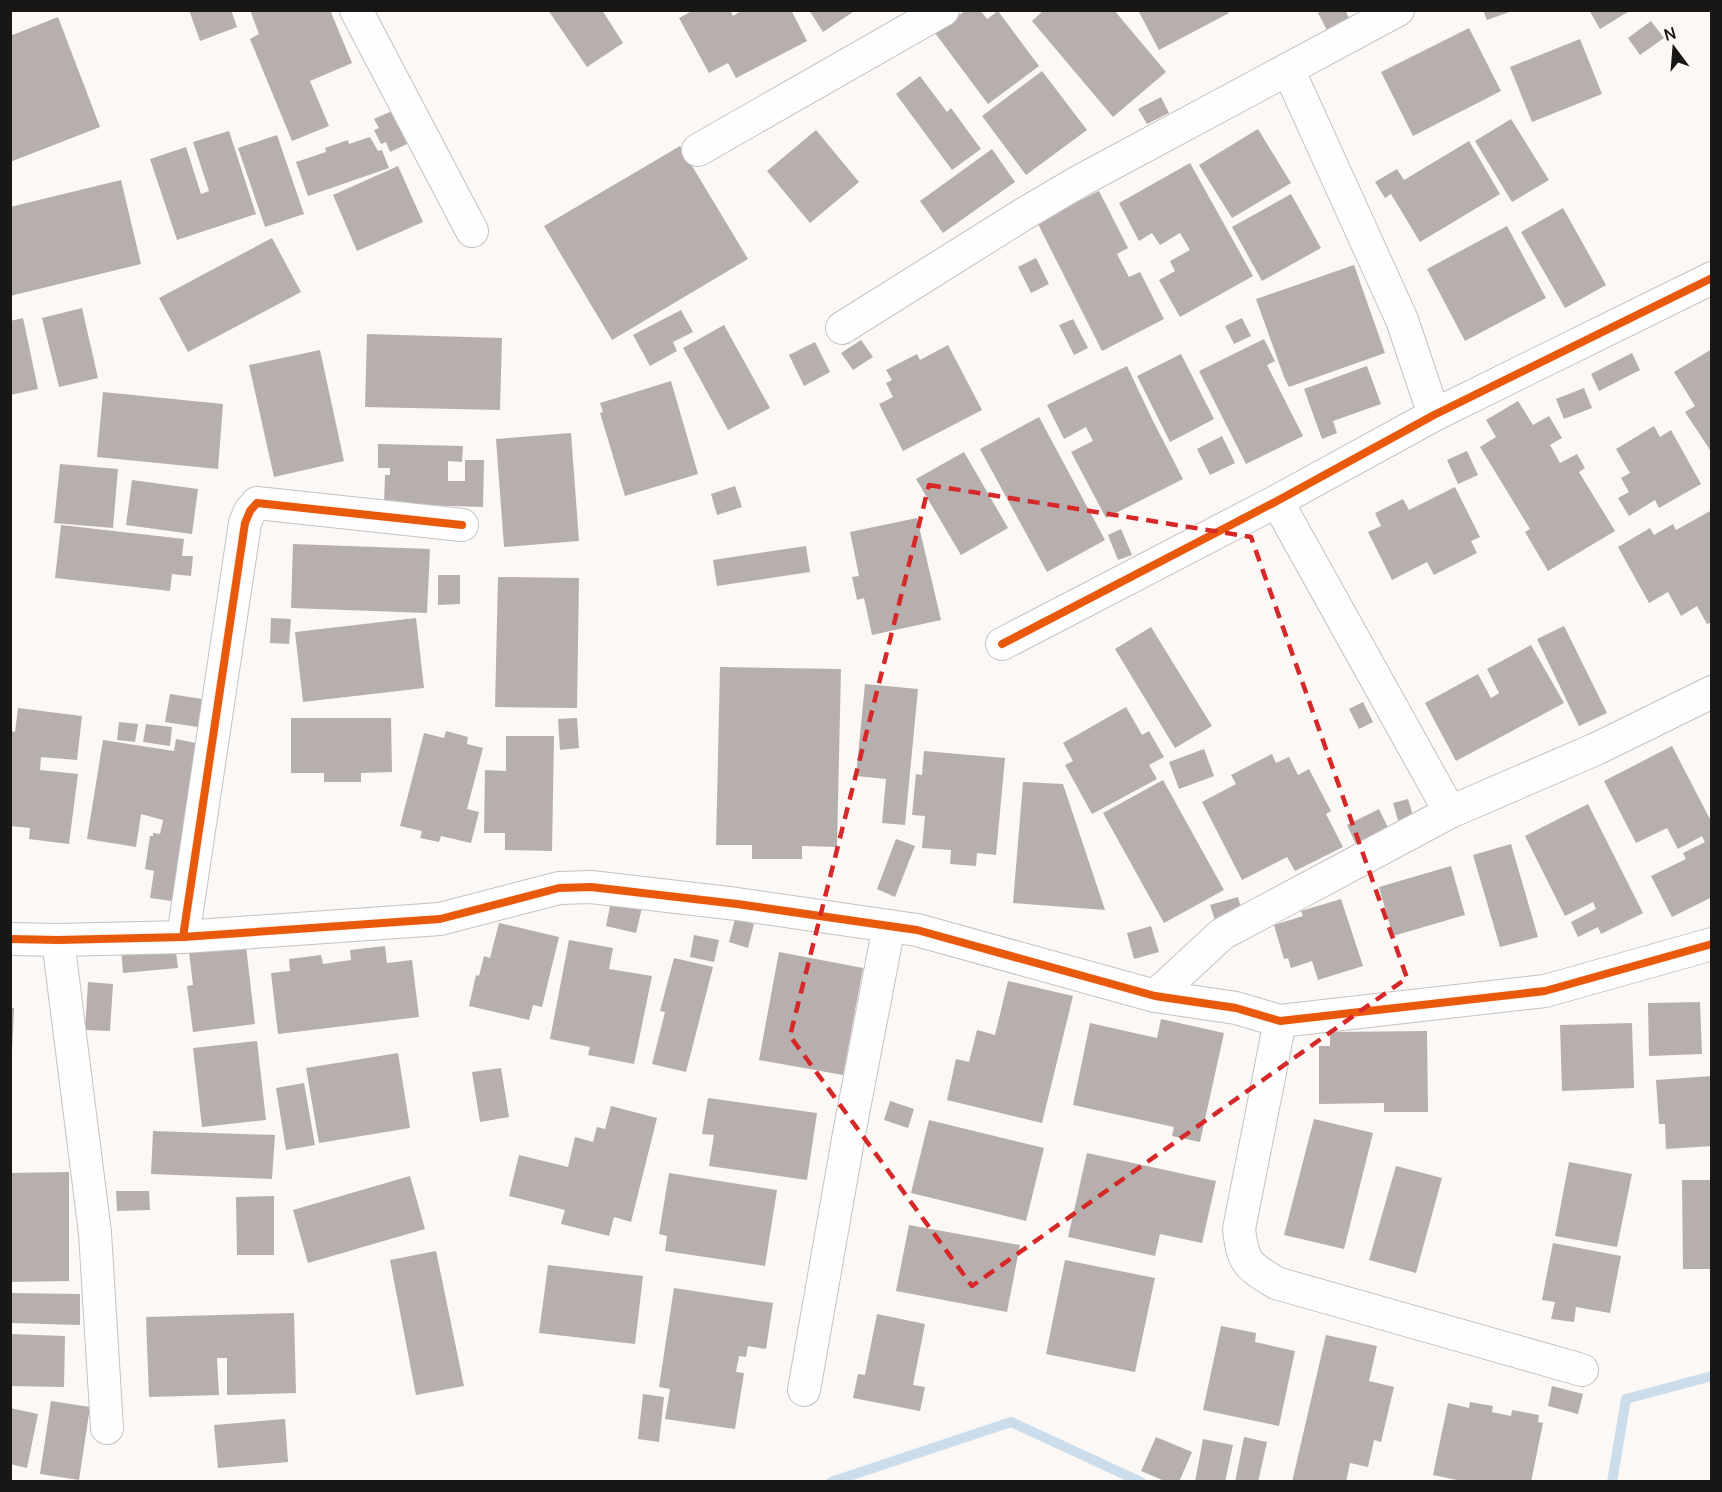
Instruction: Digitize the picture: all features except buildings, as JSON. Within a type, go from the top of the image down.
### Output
[{"type":"street","points":[[356,10],[472,231]]},
{"type":"street","points":[[698,150],[943,10]]},
{"type":"street","points":[[842,328],[1041,204],[1398,10]]},
{"type":"street","points":[[1288,69],[1402,320],[1434,416]]},
{"type":"street","points":[[1002,644],[1277,501],[1434,416],[1712,278]]},
{"type":"street","points":[[1277,501],[1450,812]]},
{"type":"street","points":[[183,937],[229,622],[245,524],[250,510],[258,503],[462,525]]},
{"type":"street","points":[[1155,996],[1222,934],[1450,812],[1596,749],[1712,692]]},
{"type":"street","points":[[10,939],[183,937],[440,919],[559,888],[591,887],[737,904],[917,930],[1155,996],[1236,1008],[1280,1021],[1545,991],[1712,944]]},
{"type":"street","points":[[804,1390],[849,1134],[889,926]]},
{"type":"street","points":[[57,940],[94,1233],[107,1428]]},
{"type":"street","points":[[1280,1021],[1239,1228],[1242,1252],[1251,1268],[1276,1283],[1582,1370]]},
{"type":"highlighted area","points":[[929,485],[1251,537],[1407,978],[972,1286],[790,1036]]},
{"type":"waterway","points":[[1612,1482],[1626,1399],[1712,1376]]},
{"type":"waterway","points":[[831,1482],[1011,1422],[1141,1482]]},
{"type":"cycle path","points":[[1002,644],[1277,501],[1434,415],[1712,278]]},
{"type":"cycle path","points":[[183,937],[245,523],[250,511],[257,503],[462,525]]},
{"type":"cycle path","points":[[10,939],[183,937],[440,919],[559,888],[591,887],[737,904],[917,930],[1155,996],[1236,1008],[1280,1021],[1545,991],[1712,944]]}]
